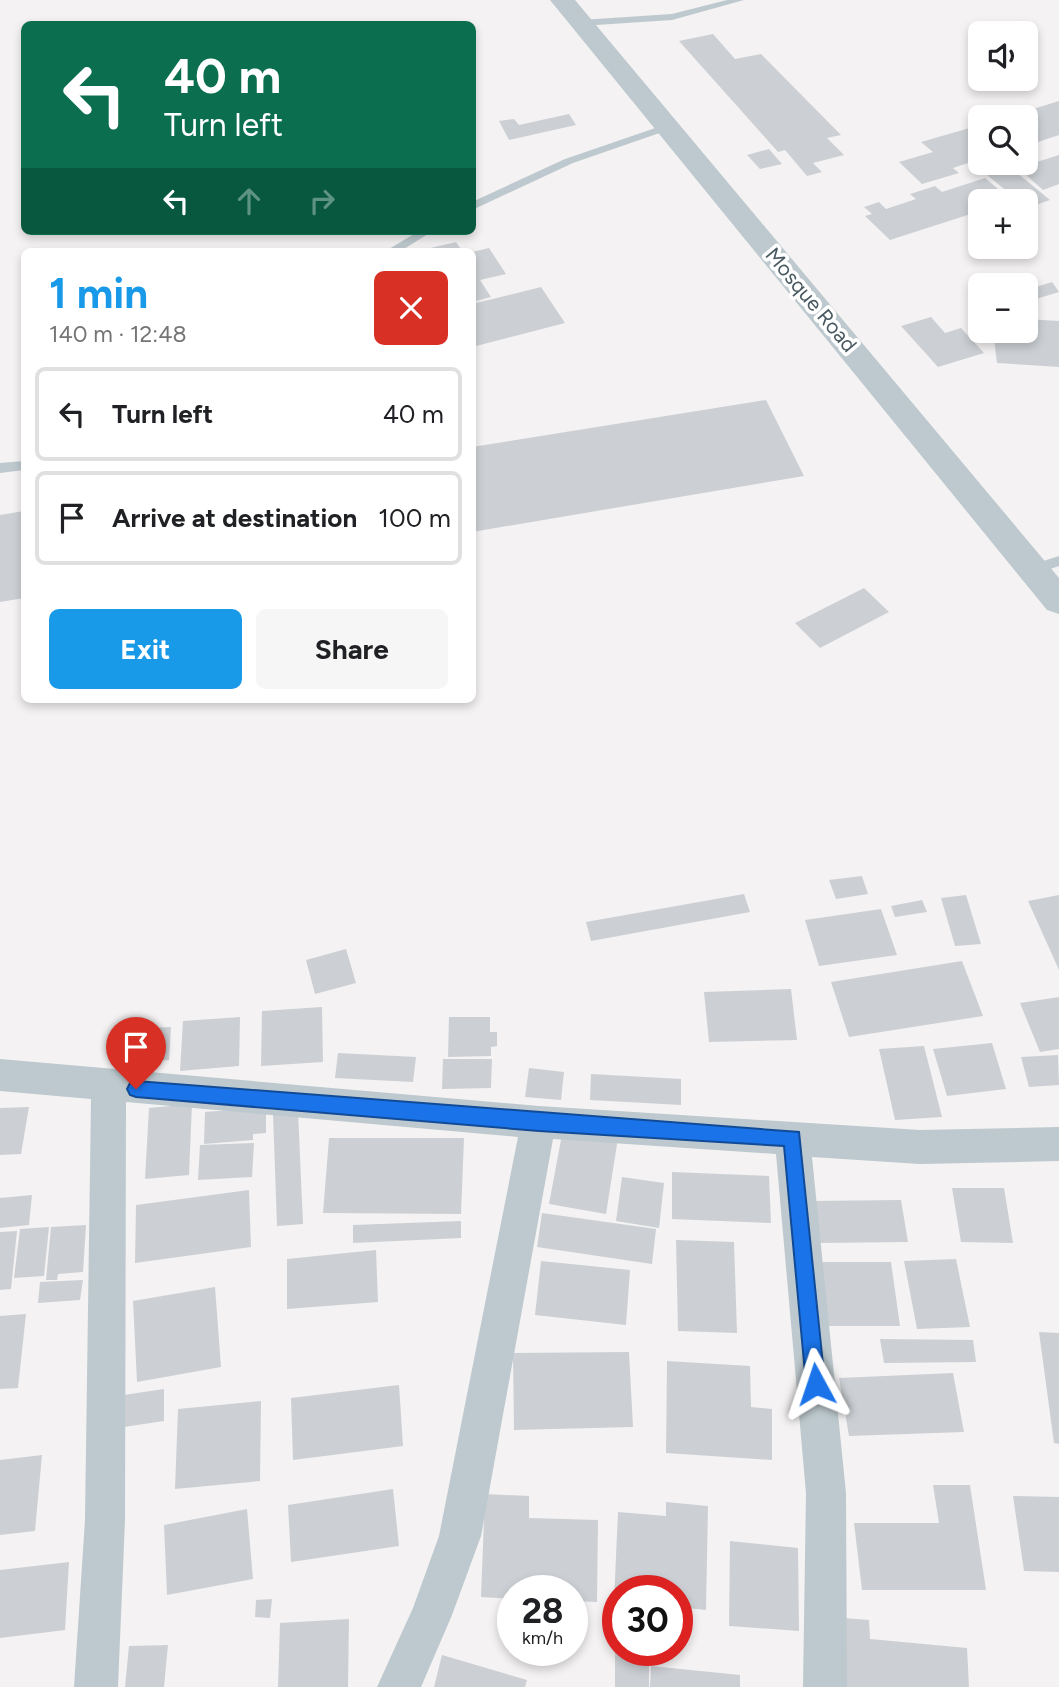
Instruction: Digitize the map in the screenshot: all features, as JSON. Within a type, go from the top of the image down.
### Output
[{"type":"street","name":"Mosque Road","points":[[562,0],[667,127],[1046,566],[1059,601]]},
{"type":"street","points":[[0,1075],[109,1087],[539,1122],[920,1147],[975,1148],[1059,1144]]},
{"type":"street","points":[[96,1687],[105,1520],[109,1087]]},
{"type":"street","points":[[399,1687],[431,1615],[460,1536],[539,1122]]},
{"type":"street","points":[[792,1138],[826,1493],[825,1687]]},
{"type":"lane","points":[[581,23],[672,17],[739,0]]},
{"type":"lane","points":[[476,205],[569,161],[667,127]]},
{"type":"lane","points":[[397,248],[420,235]]},
{"type":"lane","points":[[0,468],[21,466]]},
{"type":"building","points":[[713,34],[735,59],[761,54],[841,135],[827,138],[844,155],[813,163],[822,172],[807,176],[785,150],[778,152],[679,41]]},
{"type":"building","points":[[1059,101],[1059,135],[1038,142],[1038,107]]},
{"type":"building","points":[[569,114],[576,125],[509,140],[499,121],[514,119],[519,125]]},
{"type":"building","points":[[968,128],[968,163],[953,168],[959,173],[922,184],[899,162],[933,152],[921,142]]},
{"type":"building","points":[[769,149],[782,164],[760,169],[747,155]]},
{"type":"building","points":[[1059,155],[1059,184],[1043,190],[1026,175],[1038,175],[1038,162]]},
{"type":"building","points":[[987,175],[1020,175],[1037,189],[1004,189]]},
{"type":"building","points":[[985,178],[998,189],[968,189],[968,215],[890,240],[865,216],[872,214],[864,207],[879,202],[886,209],[916,199],[910,194],[935,186],[942,192]]},
{"type":"building","points":[[1038,190],[1050,200],[1038,204]]},
{"type":"building","points":[[456,242],[460,248],[431,248]]},
{"type":"building","points":[[489,248],[506,274],[480,280],[491,297],[476,301],[476,251]]},
{"type":"building","points":[[1052,282],[1059,292],[1038,298],[1038,286]]},
{"type":"building","points":[[541,287],[565,323],[476,346],[476,303]]},
{"type":"building","points":[[931,317],[945,333],[961,328],[968,336],[968,343],[975,343],[984,353],[938,367],[901,326]]},
{"type":"building","points":[[1038,320],[1059,321],[1059,367],[997,363],[994,343],[1038,343]]},
{"type":"building","points":[[766,400],[804,476],[476,531],[476,446]]},
{"type":"building","points":[[21,512],[21,598],[0,602],[0,515]]},
{"type":"building","points":[[864,588],[889,612],[820,648],[795,623]]},
{"type":"building","points":[[862,876],[868,894],[836,899],[829,880]]},
{"type":"building","points":[[744,894],[750,912],[591,941],[586,922]]},
{"type":"building","points":[[966,895],[981,944],[955,946],[941,898]]},
{"type":"building","points":[[1059,895],[1059,970],[1028,901]]},
{"type":"building","points":[[922,900],[927,912],[895,917],[891,906]]},
{"type":"building","points":[[881,909],[897,955],[819,966],[805,920]]},
{"type":"building","points":[[346,949],[356,983],[315,994],[306,960]]},
{"type":"building","points":[[962,961],[983,1016],[849,1037],[831,982]]},
{"type":"building","points":[[791,989],[797,1040],[709,1042],[704,992]]},
{"type":"building","points":[[1059,997],[1059,1049],[1040,1052],[1020,1003]]},
{"type":"building","points":[[322,1007],[323,1062],[261,1066],[262,1011]]},
{"type":"building","points":[[240,1017],[239,1066],[180,1071],[183,1021]]},
{"type":"building","points":[[449,1017],[490,1017],[490,1032],[497,1032],[497,1046],[491,1047],[491,1056],[448,1057]]},
{"type":"building","points":[[171,1027],[169,1060],[145,1062],[148,1028]]},
{"type":"building","points":[[992,1043],[1006,1089],[947,1096],[933,1049]]},
{"type":"building","points":[[924,1046],[942,1117],[895,1120],[879,1049]]},
{"type":"building","points":[[338,1053],[416,1057],[413,1082],[335,1078]]},
{"type":"building","points":[[1058,1055],[1059,1085],[1029,1087],[1021,1057]]},
{"type":"building","points":[[443,1059],[492,1059],[491,1088],[442,1089]]},
{"type":"building","points":[[529,1068],[564,1072],[561,1100],[525,1097]]},
{"type":"building","points":[[591,1074],[681,1079],[681,1105],[590,1100]]},
{"type":"building","points":[[192,1104],[189,1175],[145,1179],[149,1108]]},
{"type":"building","points":[[29,1107],[21,1154],[0,1155],[0,1108]]},
{"type":"building","points":[[266,1107],[266,1133],[253,1134],[253,1140],[204,1144],[205,1112]]},
{"type":"building","points":[[298,1111],[303,1224],[277,1226],[273,1114]]},
{"type":"building","points":[[563,1129],[618,1138],[606,1214],[549,1204]]},
{"type":"building","points":[[329,1138],[464,1138],[461,1214],[323,1213]]},
{"type":"building","points":[[254,1143],[252,1177],[198,1180],[200,1145]]},
{"type":"building","points":[[672,1172],[769,1176],[771,1223],[672,1219]]},
{"type":"building","points":[[622,1177],[664,1183],[659,1228],[616,1221]]},
{"type":"building","points":[[952,1188],[1004,1188],[1013,1243],[961,1242]]},
{"type":"building","points":[[249,1190],[251,1247],[135,1263],[136,1205]]},
{"type":"building","points":[[32,1195],[29,1225],[0,1228],[0,1198]]},
{"type":"building","points":[[901,1200],[908,1242],[818,1243],[813,1201]]},
{"type":"building","points":[[542,1213],[656,1229],[652,1264],[537,1247]]},
{"type":"building","points":[[461,1221],[461,1238],[353,1243],[353,1225]]},
{"type":"building","points":[[86,1225],[83,1272],[58,1274],[57,1280],[46,1280],[51,1227]]},
{"type":"building","points":[[49,1227],[44,1276],[14,1278],[20,1229]]},
{"type":"building","points":[[17,1231],[11,1289],[0,1290],[0,1232]]},
{"type":"building","points":[[676,1240],[734,1242],[737,1333],[678,1331]]},
{"type":"building","points":[[376,1250],[378,1302],[287,1309],[287,1259]]},
{"type":"building","points":[[956,1259],[970,1327],[917,1329],[904,1261]]},
{"type":"building","points":[[541,1261],[630,1270],[626,1325],[535,1315]]},
{"type":"building","points":[[821,1262],[891,1262],[900,1326],[828,1326]]},
{"type":"building","points":[[83,1280],[80,1300],[38,1303],[40,1282]]},
{"type":"building","points":[[215,1287],[221,1367],[137,1382],[133,1301]]},
{"type":"building","points":[[26,1314],[18,1388],[0,1389],[0,1316]]},
{"type":"building","points":[[1039,1332],[1059,1333],[1059,1444],[1054,1443]]},
{"type":"building","points":[[880,1339],[973,1340],[976,1362],[884,1363]]},
{"type":"building","points":[[629,1352],[633,1427],[514,1430],[513,1353]]},
{"type":"building","points":[[667,1361],[750,1366],[751,1407],[772,1409],[772,1460],[666,1453]]},
{"type":"building","points":[[953,1373],[964,1432],[849,1436],[839,1378]]},
{"type":"building","points":[[399,1385],[403,1446],[293,1460],[291,1398]]},
{"type":"building","points":[[164,1389],[164,1421],[117,1428],[117,1396]]},
{"type":"building","points":[[261,1401],[260,1481],[175,1489],[178,1409]]},
{"type":"building","points":[[42,1455],[35,1531],[0,1535],[0,1460]]},
{"type":"building","points":[[933,1485],[970,1485],[986,1590],[862,1590],[854,1523],[939,1523]]},
{"type":"building","points":[[393,1489],[399,1546],[291,1562],[288,1505]]},
{"type":"building","points":[[485,1494],[529,1496],[529,1518],[598,1520],[597,1602],[588,1602],[588,1575],[497,1575],[497,1598],[481,1597]]},
{"type":"building","points":[[1013,1496],[1059,1497],[1059,1572],[1024,1571]]},
{"type":"building","points":[[666,1502],[708,1506],[706,1610],[693,1609],[693,1575],[615,1575],[618,1512],[666,1516]]},
{"type":"building","points":[[247,1509],[253,1579],[167,1595],[164,1525]]},
{"type":"building","points":[[730,1541],[798,1548],[799,1631],[729,1626]]},
{"type":"building","points":[[69,1562],[65,1630],[0,1638],[0,1570]]},
{"type":"building","points":[[272,1599],[270,1618],[255,1617],[256,1600]]},
{"type":"building","points":[[844,1618],[869,1620],[870,1639],[967,1648],[969,1687],[846,1687]]},
{"type":"building","points":[[349,1619],[348,1687],[278,1687],[280,1623]]},
{"type":"building","points":[[168,1645],[164,1687],[125,1687],[129,1646]]},
{"type":"building","points":[[442,1655],[527,1680],[525,1687],[434,1687]]},
{"type":"building","points":[[615,1666],[649,1666],[649,1687],[615,1687]]},
{"type":"building","points":[[651,1666],[740,1675],[740,1687],[650,1687]]},
{"type":"route","points":[[136,1089],[539,1122],[792,1138],[816,1384]]}]
